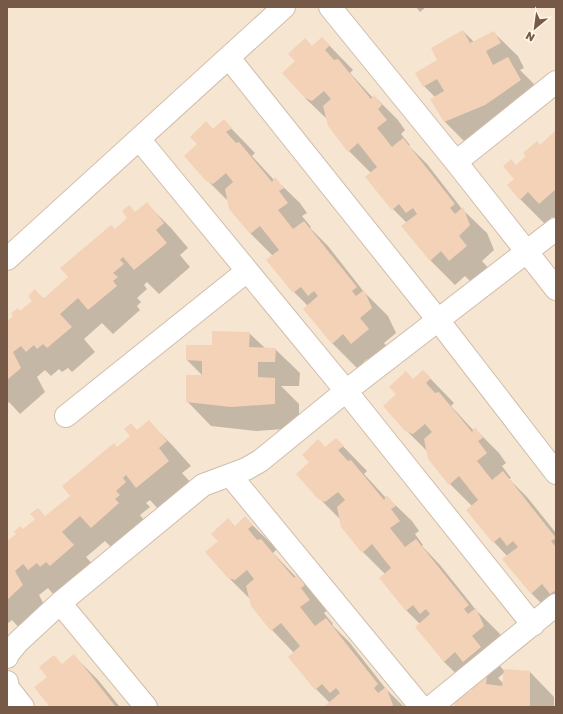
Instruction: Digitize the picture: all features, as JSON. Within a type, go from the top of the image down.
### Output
[{"type":"street","points":[[7,259],[284,7]]},
{"type":"street","points":[[330,7],[456,162],[556,289]]},
{"type":"street","points":[[228,58],[438,320],[556,473]]},
{"type":"street","points":[[456,162],[556,82]]},
{"type":"street","points":[[139,139],[346,391],[532,625]]},
{"type":"street","points":[[7,657],[18,642],[60,603],[203,485],[246,469],[260,461],[346,391],[556,229]]},
{"type":"street","points":[[66,416],[247,271]]},
{"type":"street","points":[[230,475],[422,707]]},
{"type":"street","points":[[60,603],[146,707]]},
{"type":"street","points":[[431,707],[556,605]]},
{"type":"street","points":[[7,682],[8,688],[23,707]]},
{"type":"shaded area","points":[[7,7],[556,7],[556,707],[7,707]]},
{"type":"building","points":[[463,30],[470,43],[494,31],[501,43],[486,51],[493,65],[508,57],[521,80],[485,105],[444,122],[430,99],[444,91],[437,79],[423,87],[415,73],[437,60],[431,48]]},
{"type":"building","points":[[322,37],[330,45],[325,50],[334,60],[338,59],[371,99],[374,95],[382,105],[378,109],[387,120],[377,128],[392,147],[403,138],[455,204],[450,208],[455,214],[463,207],[470,225],[459,236],[467,246],[449,261],[441,251],[430,261],[401,226],[417,214],[413,208],[406,213],[399,204],[392,210],[365,177],[377,167],[358,143],[348,152],[328,126],[323,106],[331,99],[324,91],[312,101],[305,98],[282,73],[295,61],[288,54],[305,38],[312,46]]},
{"type":"building","points":[[224,119],[232,128],[226,132],[236,143],[239,142],[272,182],[275,177],[284,188],[279,191],[288,203],[278,210],[293,229],[304,221],[357,287],[352,291],[356,296],[364,290],[372,308],[360,318],[369,329],[351,344],[343,334],[332,344],[303,309],[318,296],[314,291],[308,296],[301,287],[293,293],[266,260],[279,250],[260,226],[250,234],[229,209],[225,189],[233,182],[226,173],[213,184],[206,181],[184,156],[197,144],[190,137],[206,121],[213,129]]},
{"type":"building","points":[[556,130],[556,189],[539,204],[528,192],[520,200],[507,185],[514,179],[503,166],[511,159],[516,165],[526,156],[523,153],[537,141],[540,145]]},
{"type":"building","points":[[147,202],[164,223],[156,230],[167,243],[134,270],[123,257],[120,260],[124,264],[113,273],[118,277],[113,281],[117,286],[88,310],[78,298],[60,314],[72,327],[47,348],[43,344],[37,349],[34,345],[26,352],[21,346],[13,352],[21,368],[7,380],[7,321],[13,316],[11,313],[18,308],[20,311],[32,301],[28,296],[35,289],[43,299],[68,277],[60,268],[111,225],[115,229],[127,218],[122,211],[129,205],[135,212]]},
{"type":"building","points":[[212,331],[250,332],[249,347],[276,348],[275,362],[258,362],[258,377],[275,378],[275,404],[231,407],[186,402],[186,375],[202,375],[202,361],[186,360],[186,345],[212,345]]},
{"type":"building","points":[[423,370],[431,378],[426,383],[435,393],[439,392],[472,432],[475,427],[483,438],[478,441],[487,453],[477,461],[492,480],[503,471],[556,538],[551,541],[556,547],[556,590],[550,594],[542,584],[531,594],[502,559],[518,547],[513,541],[507,546],[500,537],[493,543],[466,510],[478,500],[459,476],[449,485],[428,459],[424,439],[432,432],[425,424],[413,434],[405,431],[383,406],[396,394],[389,387],[406,371],[413,379]]},
{"type":"building","points":[[149,420],[167,441],[159,448],[169,461],[136,488],[126,475],[123,478],[126,482],[116,491],[120,495],[115,499],[119,503],[91,528],[80,516],[62,532],[74,545],[50,566],[46,562],[40,567],[37,563],[28,570],[23,564],[15,571],[23,585],[7,600],[7,541],[16,534],[14,532],[20,526],[23,529],[35,519],[30,514],[38,508],[45,516],[70,496],[62,486],[114,443],[117,447],[130,436],[124,429],[131,423],[137,430]]},
{"type":"building","points":[[336,438],[344,446],[338,450],[348,461],[351,460],[384,500],[387,495],[396,506],[391,509],[400,521],[390,528],[405,547],[416,539],[469,605],[464,609],[468,614],[476,608],[484,626],[472,636],[481,647],[463,662],[455,652],[444,662],[415,627],[430,614],[426,609],[420,614],[413,605],[406,611],[379,578],[391,568],[372,544],[362,553],[341,527],[337,507],[345,500],[338,492],[325,502],[318,499],[296,474],[309,462],[302,455],[318,439],[325,447]]},
{"type":"building","points":[[245,516],[253,525],[248,529],[257,540],[261,539],[294,578],[297,574],[305,585],[301,588],[310,600],[300,607],[315,626],[326,618],[378,684],[374,688],[378,693],[386,687],[393,705],[391,707],[326,707],[325,706],[340,693],[336,688],[330,693],[322,684],[315,690],[288,657],[300,646],[281,623],[271,631],[251,606],[246,586],[254,579],[247,570],[235,580],[228,578],[205,552],[218,541],[211,534],[228,518],[235,526]]},
{"type":"building","points":[[74,654],[116,707],[50,707],[34,687],[47,677],[39,667],[54,655],[62,664]]},
{"type":"building","points":[[474,666],[488,667],[486,684],[502,686],[504,669],[530,671],[530,707],[454,707],[456,690],[471,692]]}]
